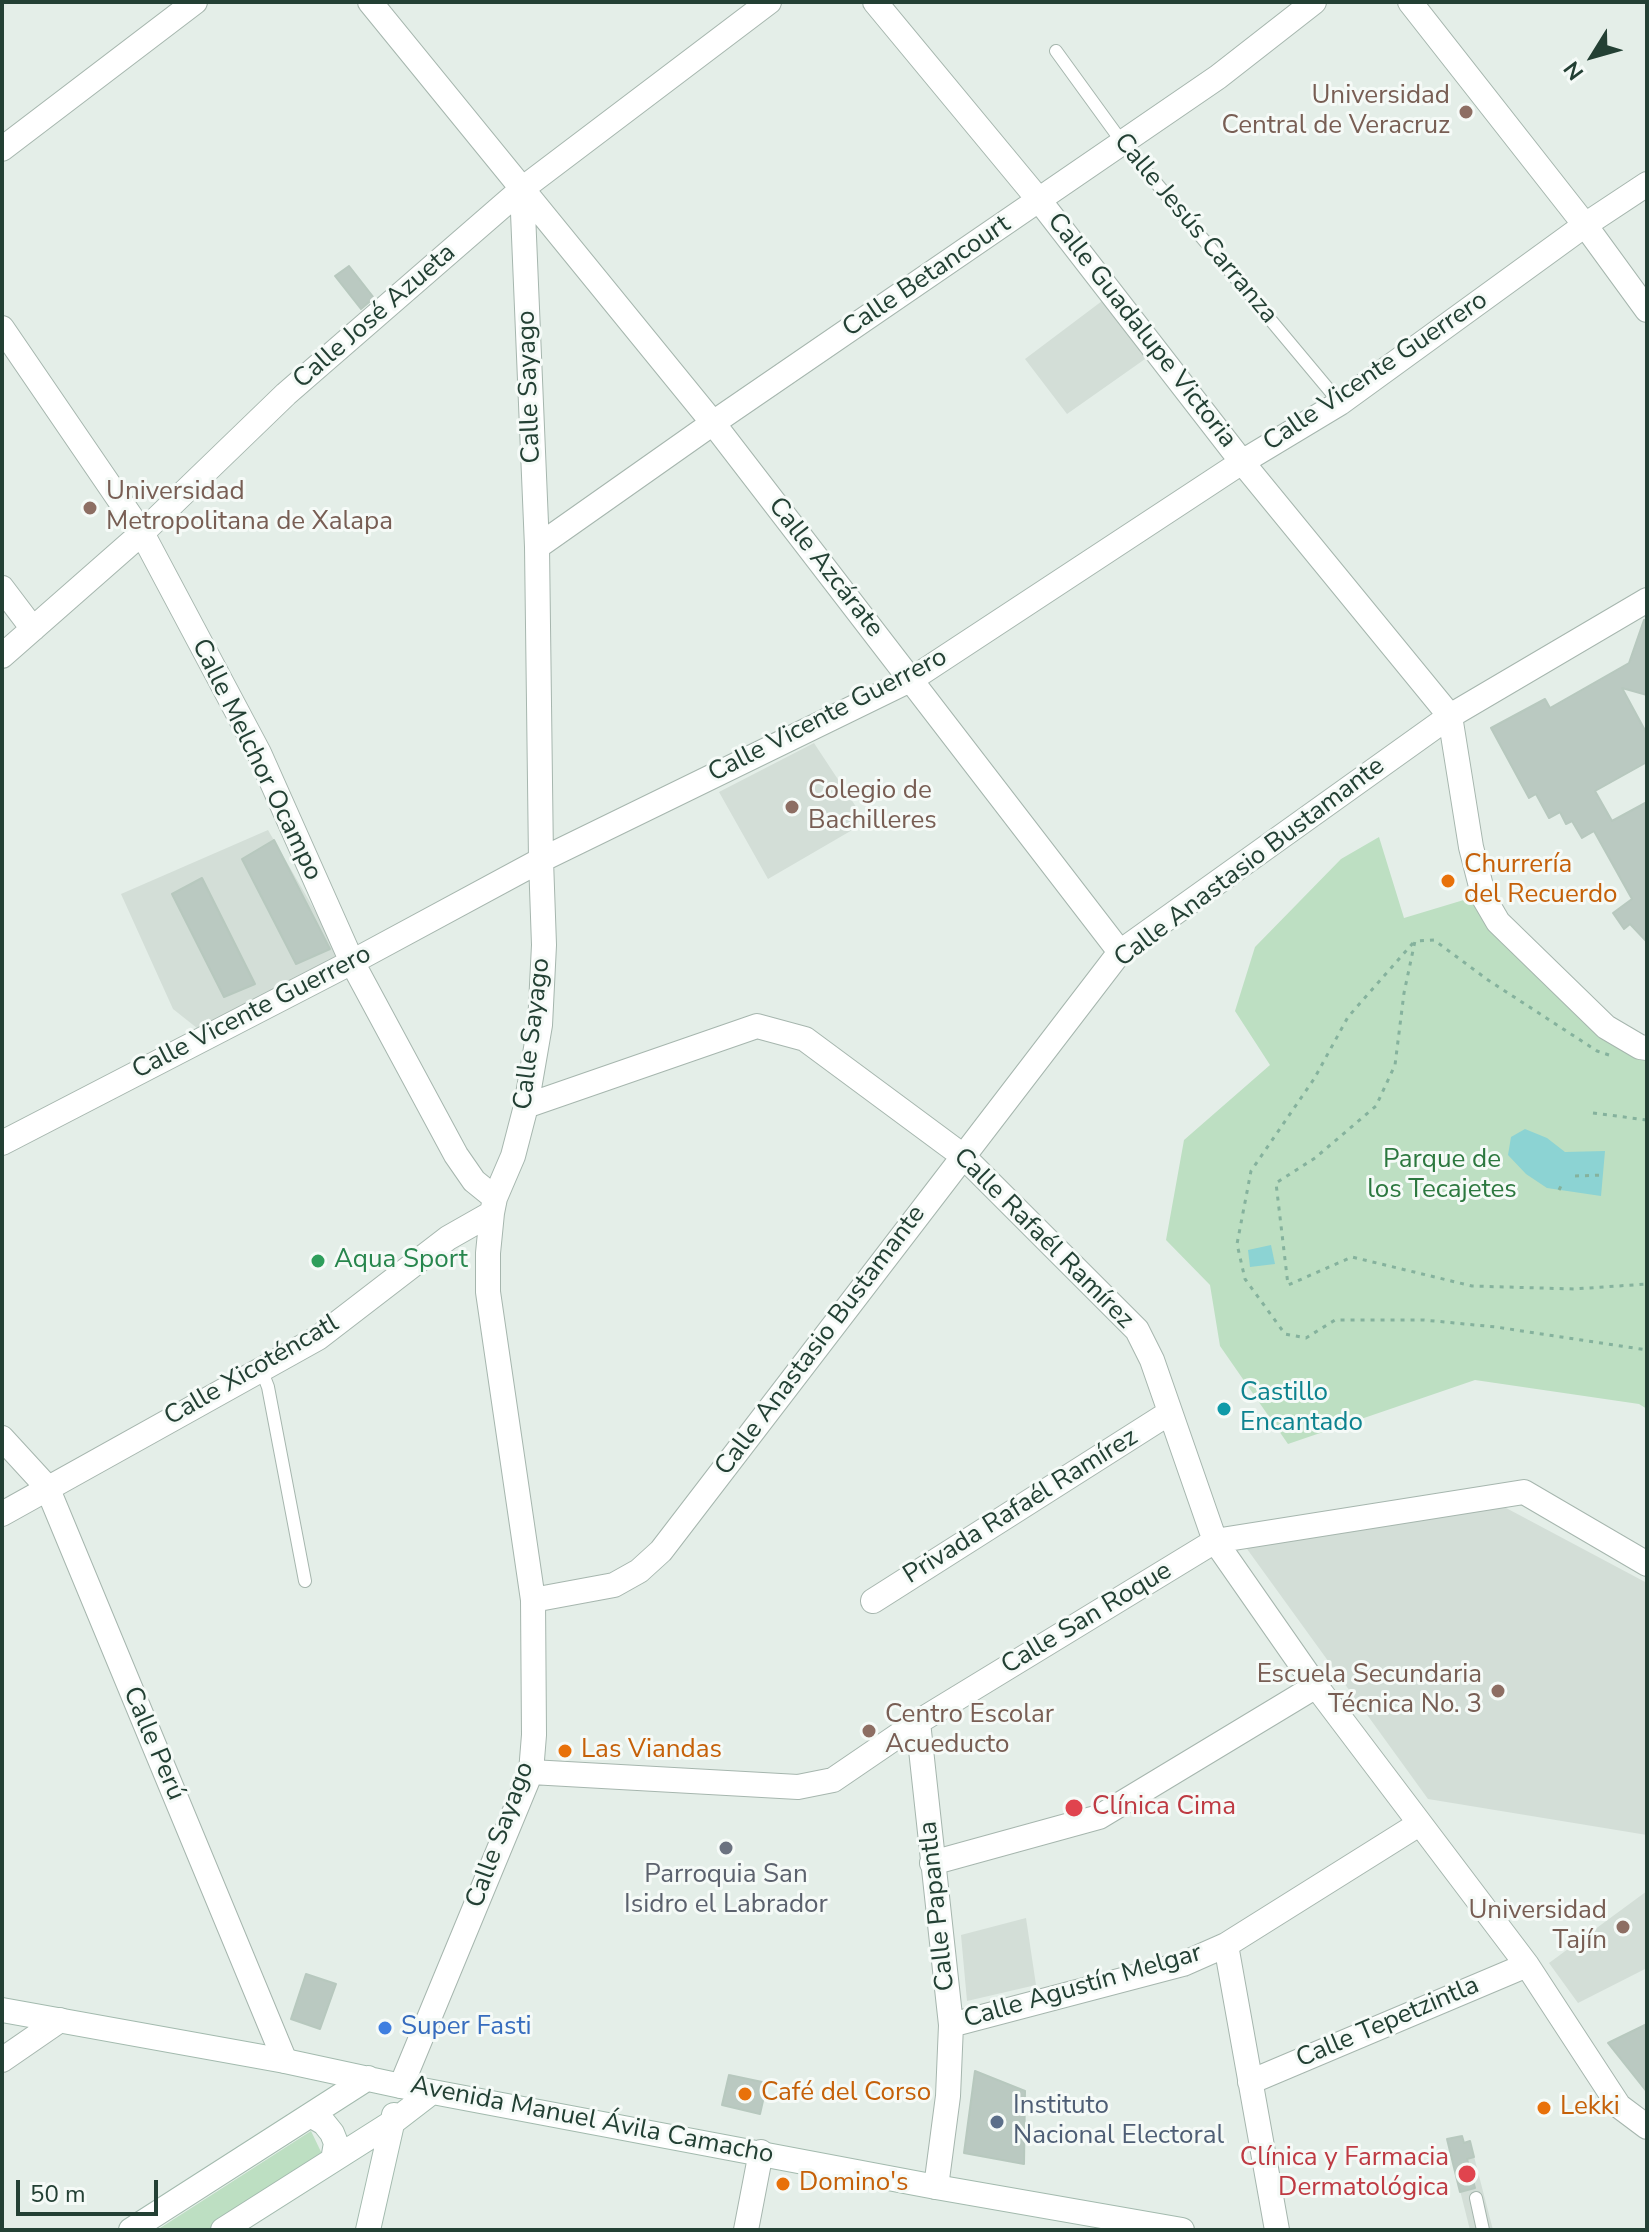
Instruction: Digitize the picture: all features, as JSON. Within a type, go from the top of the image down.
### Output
[{"type":"street","points":[[2,149],[195,2]]},
{"type":"street","points":[[370,2],[522,189]]},
{"type":"street","name":"Calle José Azueta","points":[[2,656],[142,533],[286,394],[522,189],[769,2]]},
{"type":"street","name":"Calle Guadalupe Victoria","points":[[875,2],[1039,200],[1242,462],[1450,716]]},
{"type":"street","name":"Calle Betancourt","points":[[537,547],[1218,77],[1314,2]]},
{"type":"street","points":[[1410,2],[1585,225],[1647,310]]},
{"type":"street","name":"Calle Vicente Guerrero","points":[[2,1143],[352,962],[541,860],[912,679],[1242,462],[1340,403],[1585,225],[1647,184]]},
{"type":"street","name":"Calle Azcárate","points":[[522,189],[713,423],[1120,952]]},
{"type":"street","name":"Calle Sayago","points":[[368,2230],[401,2086],[531,1772],[534,1735],[533,1600],[488,1292],[488,1253],[494,1206],[513,1156],[526,1106],[540,1025],[544,945],[537,547],[522,189]]},
{"type":"street","name":"Calle Melchor Ocampo","points":[[2,328],[142,533],[259,753],[352,962],[456,1155],[494,1206]]},
{"type":"street","points":[[2,588],[33,629]]},
{"type":"street","name":"Calle Anastasio Bustamante","points":[[533,1600],[614,1585],[639,1571],[661,1551],[1120,952],[1450,716],[1647,600]]},
{"type":"street","points":[[1450,716],[1471,847],[1484,898],[1498,922],[1606,1027],[1647,1048]]},
{"type":"street","name":"Calle Rafaél Ramírez","points":[[526,1106],[757,1026],[805,1039],[963,1156],[1137,1330],[1152,1360],[1215,1541],[1316,1686],[1527,1965],[1619,2106],[1647,2127]]},
{"type":"street","name":"Calle Xicoténcatl","points":[[2,1514],[318,1338],[494,1206]]},
{"type":"street","name":"Privada Rafaél Ramírez","points":[[873,1601],[1169,1413]]},
{"type":"street","name":"Calle Perú","points":[[2,1438],[47,1487],[285,2061]]},
{"type":"street","name":"Calle San Roque","points":[[531,1772],[798,1787],[833,1780],[918,1722],[1215,1541],[1524,1492],[1647,1564]]},
{"type":"street","points":[[932,1863],[1099,1817],[1316,1686]]},
{"type":"street","name":"Calle Papantla","points":[[918,1722],[951,2025],[948,2096],[936,2187]]},
{"type":"street","name":"Calle Agustín Melgar","points":[[951,2025],[1183,1964],[1226,1945],[1419,1824]]},
{"type":"street","points":[[1226,1945],[1277,2230]]},
{"type":"street","name":"Calle Tepetzintla","points":[[1250,2082],[1527,1965]]},
{"type":"street","name":"Avenida Manuel Ávila Camacho","points":[[2,2010],[285,2061],[401,2086],[936,2187],[1182,2230]]},
{"type":"street","points":[[2,2060],[60,2020]]},
{"type":"street","points":[[131,2230],[368,2078]]},
{"type":"street","points":[[223,2230],[393,2122],[432,2092]]},
{"type":"street","points":[[312,2116],[324,2123],[332,2133],[336,2143],[333,2160]]},
{"type":"street","points":[[746,2230],[761,2152]]},
{"type":"lane","name":"Calle Jesús Carranza","points":[[1056,51],[1122,142],[1340,403]]},
{"type":"lane","points":[[261,1369],[268,1387],[305,1581]]},
{"type":"lane","points":[[1476,2198],[1483,2230]]},
{"type":"path","points":[[1609,1055],[1597,1051],[1488,980],[1434,940],[1415,941],[1348,1017],[1314,1079],[1251,1171],[1237,1244],[1245,1279],[1285,1334],[1306,1338],[1335,1320],[1424,1320],[1496,1327],[1647,1350]]},
{"type":"path","points":[[1415,941],[1404,993],[1395,1065],[1376,1106],[1315,1158],[1276,1183],[1288,1285],[1352,1257],[1472,1286],[1574,1289],[1647,1284]]},
{"type":"path","points":[[1593,1113],[1647,1120]]},
{"type":"path","points":[[1575,1176],[1603,1175]]},
{"type":"path","points":[[1559,1190],[1562,1184]]},
{"type":"shaded area","points":[[1110,295],[1155,352],[1067,414],[1025,359]]},
{"type":"shaded area","name":"Colegio de Bachilleres","points":[[814,743],[866,822],[768,879],[719,792]]},
{"type":"shaded area","points":[[268,830],[343,959],[202,1032],[173,1009],[121,894]]},
{"type":"shaded area","name":"Escuela Secundaria Técnica No. 3","points":[[1493,1501],[1647,1583],[1647,1835],[1428,1799],[1242,1542]]},
{"type":"shaded area","name":"Universidad Tajín","points":[[1647,1891],[1647,1968],[1578,2003],[1549,1963]]},
{"type":"shaded area","points":[[1026,1918],[1036,1985],[967,2001],[961,1935]]},
{"type":"shaded area","name":"Clínica y Farmacia Dermatológica","points":[[1462,2136],[1464,2142],[1470,2141],[1493,2230],[1470,2230],[1447,2139]]},
{"type":"green space","name":"Parque de los Tecajetes","points":[[1379,837],[1404,918],[1477,896],[1647,1059],[1647,1409],[1639,1404],[1475,1380],[1288,1444],[1220,1346],[1210,1285],[1166,1240],[1184,1140],[1270,1065],[1235,1011],[1255,947],[1341,859]]},
{"type":"green space","points":[[311,2131],[323,2156],[207,2230],[157,2230]]},
{"type":"water","points":[[1525,1129],[1547,1138],[1565,1152],[1605,1151],[1601,1196],[1547,1188],[1526,1174],[1508,1155],[1511,1137]]},
{"type":"water","points":[[1271,1245],[1275,1264],[1250,1267],[1248,1250]]},
{"type":"building","points":[[349,266],[374,298],[361,309],[335,276]]},
{"type":"building","points":[[1644,620],[1647,620],[1647,695],[1622,688],[1647,734],[1647,762],[1595,791],[1612,821],[1647,802],[1647,942],[1630,924],[1624,929],[1613,913],[1632,899],[1594,831],[1582,838],[1572,821],[1566,824],[1560,812],[1549,818],[1536,794],[1529,798],[1491,728],[1545,699],[1550,708],[1629,663]]},
{"type":"building","points":[[274,840],[330,949],[296,964],[242,859]]},
{"type":"building","points":[[202,878],[255,984],[224,997],[172,894]]},
{"type":"building","points":[[306,1974],[336,1984],[320,2029],[291,2019]]},
{"type":"building","points":[[1647,2024],[1647,2092],[1608,2043]]},
{"type":"building","name":"Instituto Nacional Electoral","points":[[975,2071],[1025,2091],[1024,2164],[964,2153]]},
{"type":"building","name":"Café del Corso","points":[[729,2075],[767,2083],[760,2114],[722,2105]]},
{"type":"building","points":[[1462,2136],[1464,2143],[1470,2141],[1474,2157],[1467,2159],[1475,2188],[1460,2192],[1447,2139]]},
{"type":"place","name":"Universidad Central de Veracruz","points":[[1466,112]]},
{"type":"place","name":"Universidad Metropolitana de Xalapa","points":[[90,508]]},
{"type":"place","name":"Colegio de Bachilleres","points":[[792,807]]},
{"type":"place","name":"Churrería del Recuerdo","points":[[1448,881]]},
{"type":"place","name":"Aqua Sport","points":[[318,1261]]},
{"type":"place","name":"Castillo Encantado","points":[[1224,1409]]},
{"type":"place","name":"Escuela Secundaria Técnica No. 3","points":[[1498,1691]]},
{"type":"place","name":"Centro Escolar Acueducto","points":[[869,1731]]},
{"type":"place","name":"Las Viandas","points":[[565,1751]]},
{"type":"place","name":"Clínica Cima","points":[[1074,1808]]},
{"type":"place","name":"Parroquia San Isidro el Labrador","points":[[726,1848]]},
{"type":"place","name":"Universidad Tajín","points":[[1623,1927]]},
{"type":"place","name":"Super Fasti","points":[[385,2028]]},
{"type":"place","name":"Café del Corso","points":[[745,2094]]},
{"type":"place","name":"Lekki","points":[[1544,2108]]},
{"type":"place","name":"Instituto Nacional Electoral","points":[[997,2122]]},
{"type":"place","name":"Clínica y Farmacia Dermatológica","points":[[1467,2174]]},
{"type":"place","name":"Domino's","points":[[783,2184]]}]
